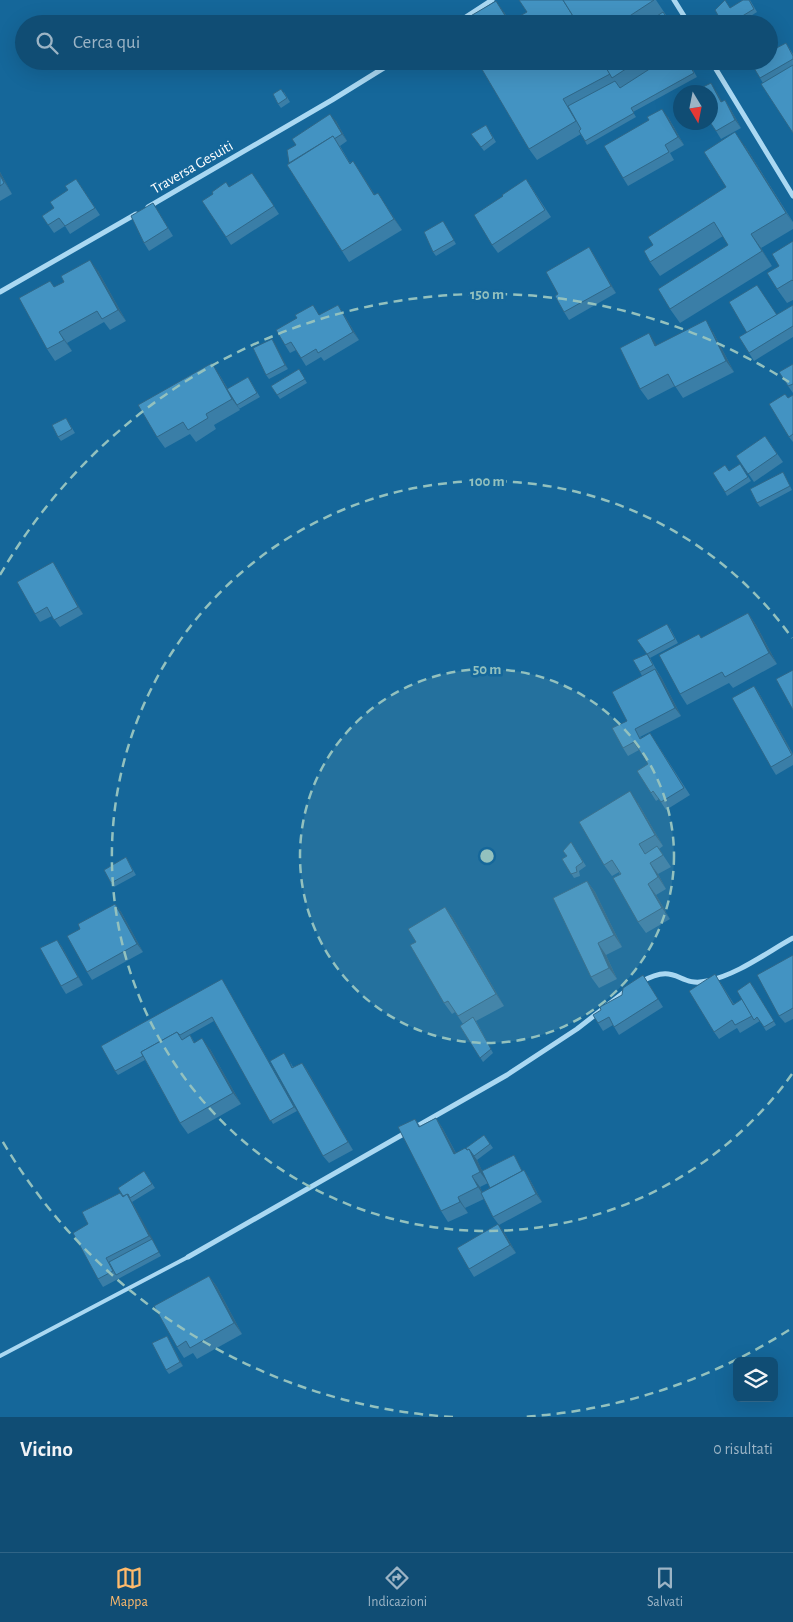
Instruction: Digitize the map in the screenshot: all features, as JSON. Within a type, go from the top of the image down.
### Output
[{"type":"street","points":[[469,15],[492,0]]},
{"type":"street","points":[[674,0],[683,15]]},
{"type":"street","name":"Traversa Gesuiti","points":[[0,292],[380,70]]},
{"type":"street","points":[[716,70],[793,196]]},
{"type":"street","points":[[188,1257],[507,1075],[577,1029],[618,996],[656,974],[669,973],[686,981],[705,982],[732,972],[793,938]]},
{"type":"lane","points":[[0,1356],[188,1257]]},
{"type":"building","points":[[519,0],[563,0],[572,15],[522,15],[527,12]]},
{"type":"building","points":[[563,0],[654,0],[631,15],[572,15]]},
{"type":"building","points":[[725,0],[730,8],[743,0],[749,0],[754,9],[744,15],[718,15],[715,10]]},
{"type":"building","points":[[496,1],[505,15],[472,15]]},
{"type":"building","points":[[786,43],[793,59],[778,68],[778,47]]},
{"type":"building","points":[[793,65],[793,133],[761,84]]},
{"type":"building","points":[[482,70],[608,70],[610,74],[563,99],[576,121],[529,149]]},
{"type":"building","points":[[607,70],[624,70],[612,78]]},
{"type":"building","points":[[648,70],[692,70],[694,73],[631,108],[634,113],[585,141],[579,131],[581,129],[568,106],[615,81],[620,88]]},
{"type":"building","points":[[755,70],[774,70],[760,78]]},
{"type":"building","points":[[281,89],[287,98],[278,104],[273,94]]},
{"type":"building","points":[[718,96],[721,102],[725,100],[735,120],[718,130]]},
{"type":"building","points":[[662,109],[678,137],[665,145],[669,152],[623,178],[604,146],[649,120],[647,117]]},
{"type":"building","points":[[330,114],[342,134],[334,139],[333,136],[289,163],[287,150],[296,145],[292,139]]},
{"type":"building","points":[[486,125],[493,138],[481,147],[471,134]]},
{"type":"building","points":[[735,132],[786,213],[751,234],[762,251],[670,309],[658,289],[728,245],[714,222],[650,262],[644,251],[653,245],[648,237],[726,187],[704,152]]},
{"type":"building","points":[[333,136],[350,164],[353,161],[374,195],[378,193],[394,219],[342,251],[287,165]]},
{"type":"building","points":[[252,173],[274,206],[226,237],[202,201],[226,182],[229,187]]},
{"type":"building","points":[[0,175],[4,183],[0,186]]},
{"type":"building","points":[[76,179],[95,208],[65,226],[59,218],[48,225],[42,216],[54,208],[50,202],[68,190],[65,186]]},
{"type":"building","points":[[526,179],[545,210],[492,245],[474,215]]},
{"type":"building","points":[[153,203],[168,228],[144,243],[131,216]]},
{"type":"building","points":[[443,221],[454,240],[433,252],[424,232]]},
{"type":"building","points":[[793,241],[793,281],[777,289],[767,273],[779,266],[772,254]]},
{"type":"building","points":[[589,247],[611,286],[564,312],[555,296],[558,294],[546,272]]},
{"type":"building","points":[[90,260],[118,310],[102,319],[97,311],[59,332],[64,340],[47,349],[19,298],[50,281],[54,287],[64,282],[61,276]]},
{"type":"building","points":[[757,285],[777,315],[747,333],[729,302]]},
{"type":"building","points":[[313,305],[319,315],[338,305],[353,332],[318,353],[316,349],[301,358],[291,342],[285,345],[276,330],[297,318],[295,315]]},
{"type":"building","points":[[793,305],[793,326],[749,353],[739,337]]},
{"type":"building","points":[[706,320],[726,361],[675,387],[668,374],[640,389],[620,348],[649,333],[655,346]]},
{"type":"building","points":[[272,339],[285,365],[266,375],[253,348]]},
{"type":"building","points":[[212,363],[232,399],[206,414],[208,418],[188,430],[183,422],[157,437],[138,405]]},
{"type":"building","points":[[793,364],[793,384],[788,386],[779,372]]},
{"type":"building","points":[[299,369],[305,379],[277,395],[271,386]]},
{"type":"building","points":[[248,377],[257,393],[237,405],[227,389]]},
{"type":"building","points":[[785,394],[788,398],[793,395],[793,434],[789,437],[769,404]]},
{"type":"building","points":[[66,418],[72,429],[58,437],[52,425]]},
{"type":"building","points":[[765,436],[777,454],[748,474],[736,456]]},
{"type":"building","points":[[740,464],[748,477],[725,492],[713,473],[725,465],[729,471]]},
{"type":"building","points":[[783,472],[790,486],[757,503],[750,489]]},
{"type":"building","points":[[53,562],[78,607],[54,620],[47,607],[35,614],[17,582]]},
{"type":"building","points":[[748,613],[769,653],[725,677],[722,672],[680,694],[659,655],[699,634],[701,638]]},
{"type":"building","points":[[667,624],[675,639],[647,654],[637,640]]},
{"type":"building","points":[[647,654],[653,665],[640,672],[633,660]]},
{"type":"building","points":[[655,669],[675,708],[635,729],[640,739],[650,733],[684,788],[661,802],[653,791],[651,793],[637,771],[648,764],[634,742],[623,748],[612,728],[627,721],[612,692]]},
{"type":"building","points":[[793,670],[793,710],[776,679]]},
{"type":"building","points":[[754,686],[792,755],[771,767],[732,698]]},
{"type":"building","points":[[630,791],[655,835],[639,844],[645,854],[657,846],[663,855],[650,863],[658,877],[648,884],[662,908],[638,922],[613,878],[621,874],[612,860],[604,865],[579,822]]},
{"type":"building","points":[[571,842],[583,862],[576,867],[577,872],[571,874],[562,859],[567,856],[563,851]]},
{"type":"building","points":[[126,857],[133,871],[111,883],[104,870]]},
{"type":"building","points":[[587,881],[614,935],[598,943],[609,968],[591,977],[553,898]]},
{"type":"building","points":[[115,904],[137,944],[87,972],[67,936],[80,929],[78,924]]},
{"type":"building","points":[[445,907],[496,994],[458,1016],[448,1001],[444,1003],[410,945],[416,942],[408,929]]},
{"type":"building","points":[[57,940],[78,977],[61,986],[40,948]]},
{"type":"building","points":[[793,955],[793,1008],[779,1016],[757,975]]},
{"type":"building","points":[[715,974],[733,1005],[742,999],[752,1016],[735,1025],[732,1020],[714,1032],[689,991]]},
{"type":"building","points":[[643,975],[658,999],[614,1027],[609,1017],[598,1023],[593,1015],[601,1010],[600,1007],[622,995],[623,988]]},
{"type":"building","points":[[222,979],[294,1107],[270,1121],[212,1017],[180,1035],[177,1032],[141,1052],[143,1056],[115,1071],[101,1046]]},
{"type":"building","points":[[750,982],[774,1021],[764,1027],[757,1017],[754,1020],[737,991]]},
{"type":"building","points":[[473,1017],[491,1049],[480,1058],[460,1026]]},
{"type":"building","points":[[177,1032],[182,1040],[190,1035],[194,1043],[202,1038],[233,1093],[180,1123],[141,1052]]},
{"type":"building","points":[[284,1053],[292,1068],[302,1063],[348,1142],[323,1156],[270,1061]]},
{"type":"building","points":[[436,1118],[454,1154],[465,1148],[469,1149],[480,1172],[472,1176],[478,1187],[458,1197],[460,1202],[441,1211],[398,1127],[415,1119],[419,1127]]},
{"type":"building","points":[[484,1135],[490,1144],[474,1156],[466,1148]]},
{"type":"building","points":[[514,1155],[522,1171],[490,1188],[482,1171]]},
{"type":"building","points":[[524,1170],[536,1194],[493,1217],[481,1193]]},
{"type":"building","points":[[144,1171],[152,1184],[130,1198],[128,1194],[123,1196],[118,1188]]},
{"type":"building","points":[[120,1193],[123,1197],[127,1194],[149,1236],[106,1258],[113,1271],[98,1279],[73,1233],[88,1224],[82,1212]]},
{"type":"building","points":[[498,1224],[510,1245],[469,1269],[457,1248]]},
{"type":"building","points":[[152,1239],[159,1252],[116,1275],[109,1262]]},
{"type":"building","points":[[209,1276],[234,1323],[190,1348],[186,1341],[177,1347],[154,1306]]},
{"type":"building","points":[[167,1336],[180,1362],[166,1370],[152,1343]]}]
